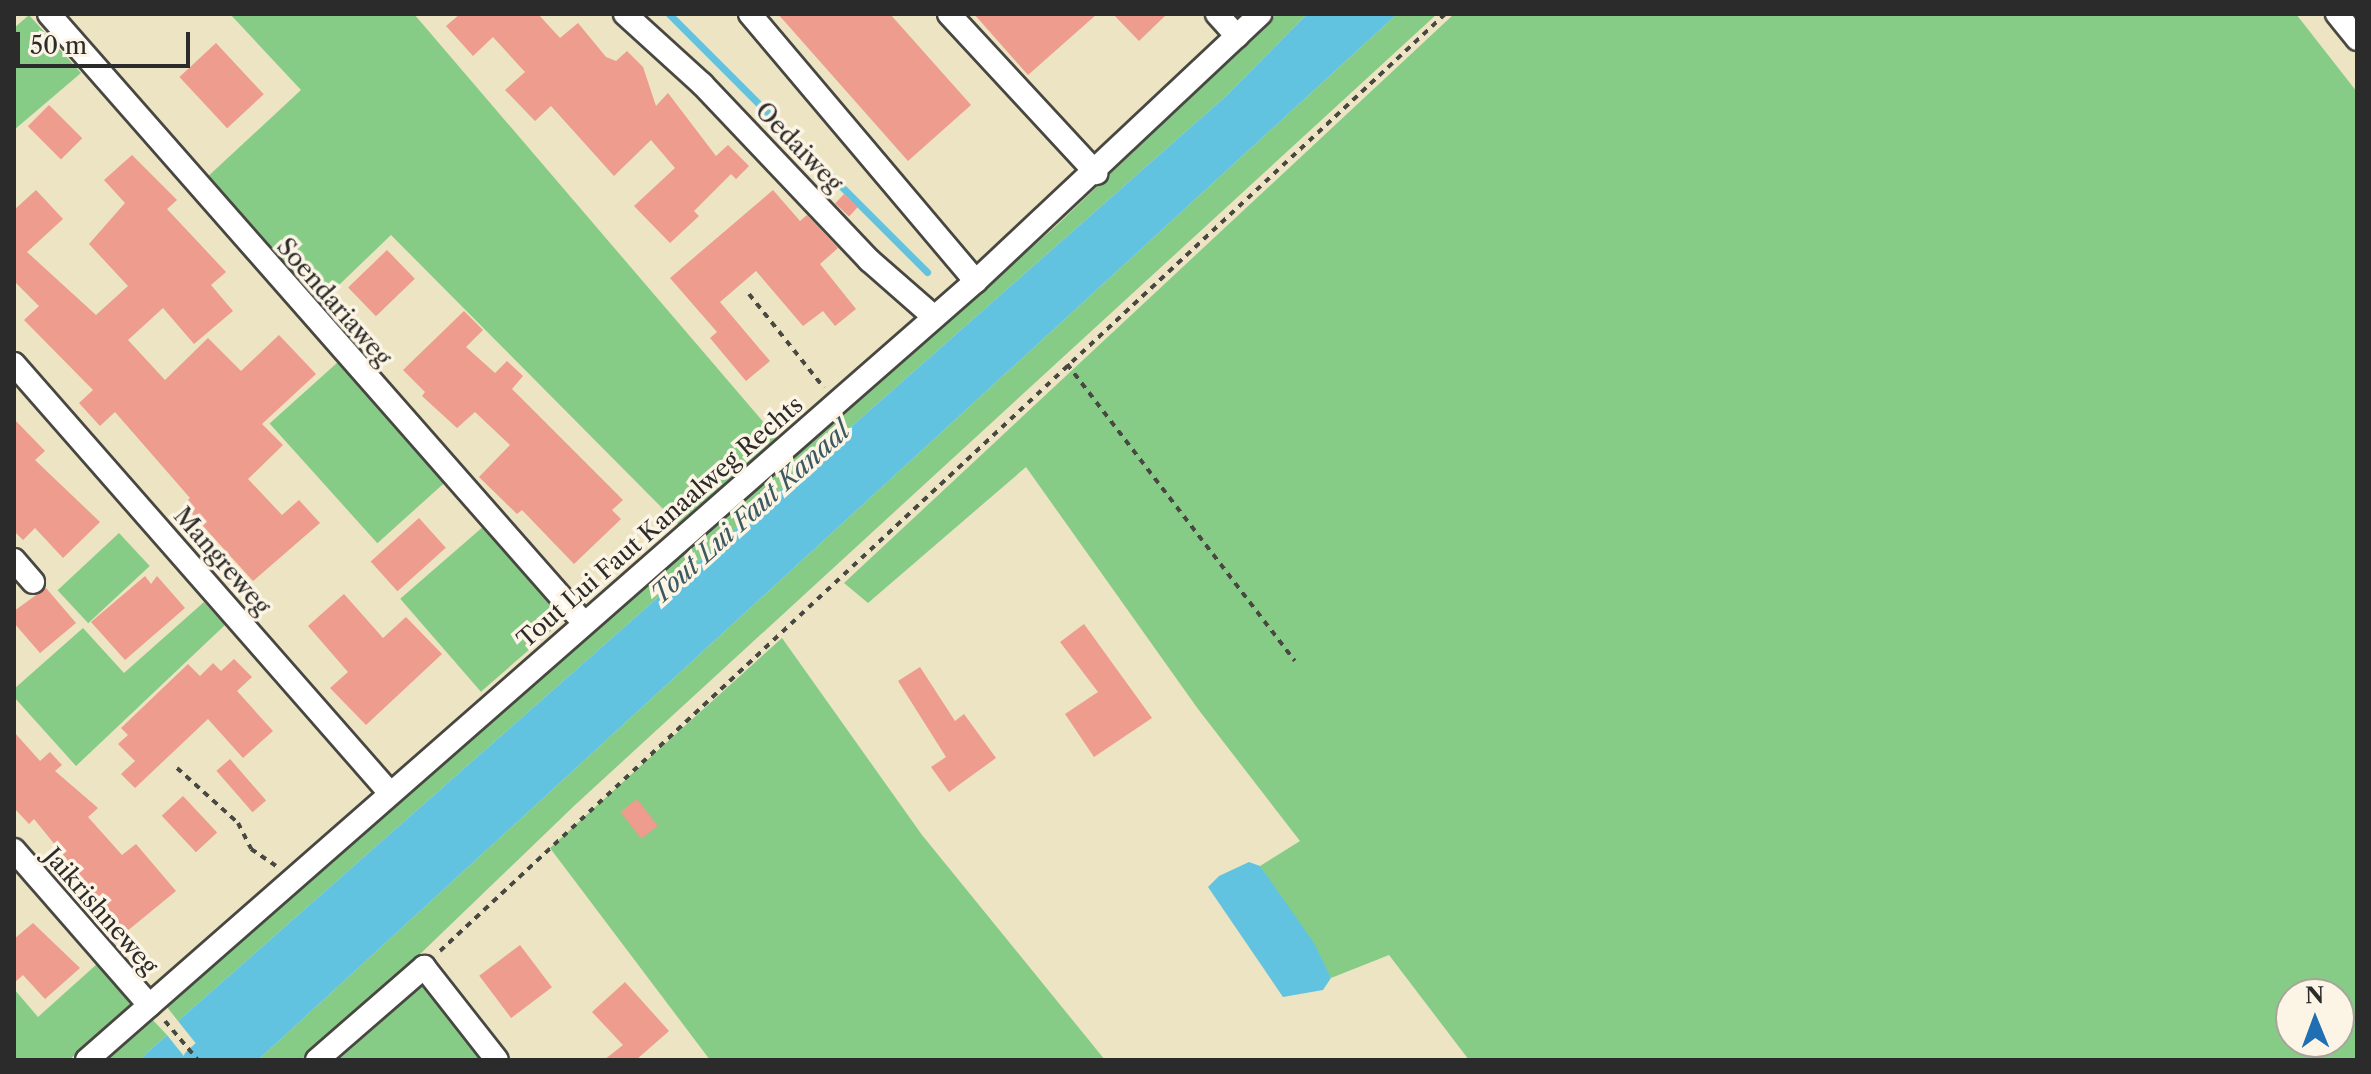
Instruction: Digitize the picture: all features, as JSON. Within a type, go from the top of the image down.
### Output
[{"type":"street","name":"Soendariaweg","points":[[49,14],[583,622]]},
{"type":"street","name":"Oedaiweg","points":[[625,14],[702,84],[869,260],[934,317]]},
{"type":"street","points":[[750,14],[976,281]]},
{"type":"street","points":[[949,14],[1096,173]]},
{"type":"street","points":[[1217,14],[1237,36]]},
{"type":"street","name":"Tout Lui Faut Kanaalweg Rechts","points":[[87,1060],[583,622],[976,281],[1096,173],[1260,14]]},
{"type":"street","points":[[2337,14],[2357,39]]},
{"type":"street","name":"Mangreweg","points":[[14,364],[390,793]]},
{"type":"street","points":[[14,560],[33,582]]},
{"type":"street","name":"Jaikrishneweg","points":[[14,850],[149,1005]]},
{"type":"street","points":[[317,1060],[424,967],[497,1060]]},
{"type":"path","points":[[424,967],[1445,14]]},
{"type":"path","points":[[749,294],[835,403]]},
{"type":"path","points":[[1067,364],[1295,661]]},
{"type":"path","points":[[177,768],[238,823],[251,849],[295,878]]},
{"type":"path","points":[[165,1021],[198,1060]]},
{"type":"green space","points":[[230,14],[414,14],[777,438],[678,524],[391,235],[315,308],[203,181],[301,90]]},
{"type":"green space","points":[[1277,14],[1307,14],[1226,96],[178,1021],[167,1007],[1056,226]]},
{"type":"green space","points":[[1397,14],[1437,14],[575,805],[418,956],[301,1060],[258,1060]]},
{"type":"green space","points":[[1454,14],[2296,14],[2357,92],[2357,1060],[1469,1060],[1389,955],[1331,978],[1260,866],[1300,841],[1198,709],[1026,467],[868,603],[844,583]]},
{"type":"green space","points":[[29,15],[81,73],[14,130],[14,28]]},
{"type":"green space","points":[[338,362],[446,482],[377,543],[270,424]]},
{"type":"green space","points":[[484,526],[565,619],[481,692],[400,599]]},
{"type":"green space","points":[[119,533],[150,566],[88,623],[58,590]]},
{"type":"green space","points":[[204,602],[225,625],[76,766],[14,697],[14,689],[83,628],[124,673]]},
{"type":"green space","points":[[782,638],[922,835],[1105,1060],[710,1060],[550,848]]},
{"type":"green space","points":[[97,964],[132,1006],[69,1060],[14,1060],[14,989],[38,1017]]},
{"type":"green space","points":[[422,986],[482,1060],[338,1060]]},
{"type":"green space","points":[[151,1018],[167,1035],[139,1060],[103,1060]]},
{"type":"water","points":[[1307,14],[1397,14],[258,1060],[209,1060],[178,1021],[1226,96]]},
{"type":"water","points":[[1249,862],[1260,866],[1314,943],[1331,978],[1323,990],[1283,997],[1208,887],[1219,876]]},
{"type":"water","points":[[167,1035],[187,1060],[139,1060]]},
{"type":"building","points":[[460,14],[538,14],[560,38],[578,23],[606,57],[616,61],[627,51],[643,67],[656,106],[668,93],[716,156],[728,145],[749,166],[736,179],[731,174],[694,211],[699,216],[670,243],[634,206],[675,168],[651,140],[614,176],[551,106],[535,121],[505,90],[525,72],[493,37],[473,56],[446,26]]},
{"type":"building","points":[[778,14],[890,14],[971,105],[908,161]]},
{"type":"building","points":[[974,14],[1097,14],[1028,75]]},
{"type":"building","points":[[1113,14],[1167,14],[1139,41]]},
{"type":"building","points":[[216,43],[264,94],[227,128],[179,77]]},
{"type":"building","points":[[49,105],[82,138],[61,159],[28,126]]},
{"type":"building","points":[[132,155],[177,200],[167,209],[226,272],[211,285],[233,311],[194,344],[163,308],[128,340],[165,380],[208,338],[241,371],[279,335],[316,374],[262,424],[283,445],[248,479],[282,515],[299,500],[320,523],[253,581],[183,504],[190,498],[115,412],[100,426],[79,403],[93,390],[24,320],[39,306],[14,281],[14,210],[36,190],[63,219],[27,252],[96,315],[128,286],[89,244],[125,203],[104,180]]},
{"type":"building","points":[[773,190],[800,221],[807,215],[838,248],[820,264],[856,309],[835,326],[823,311],[803,326],[756,271],[720,302],[770,361],[746,381],[710,338],[717,332],[670,278]]},
{"type":"building","points":[[844,194],[858,207],[849,216],[835,204]]},
{"type":"building","points":[[387,250],[415,279],[376,316],[348,288]]},
{"type":"building","points":[[464,311],[483,330],[466,347],[495,373],[507,361],[523,376],[512,389],[623,500],[612,510],[621,519],[574,564],[522,510],[517,514],[479,477],[510,445],[475,412],[457,428],[422,396],[425,392],[403,370]]},
{"type":"building","points":[[14,419],[45,451],[35,460],[100,522],[63,558],[35,528],[23,540],[14,531]]},
{"type":"building","points":[[419,518],[446,548],[397,591],[371,561]]},
{"type":"building","points":[[145,576],[151,584],[157,576],[185,608],[125,660],[91,622]]},
{"type":"building","points":[[46,588],[76,623],[40,653],[14,623],[14,611]]},
{"type":"building","points":[[344,594],[383,638],[406,617],[442,654],[366,725],[330,688],[348,672],[308,626]]},
{"type":"building","points":[[1084,624],[1152,718],[1094,757],[1065,714],[1098,692],[1060,642]]},
{"type":"building","points":[[234,659],[252,677],[237,691],[273,731],[243,758],[208,719],[135,788],[121,774],[135,761],[118,744],[128,735],[121,728],[188,664],[200,676],[213,663],[221,671]]},
{"type":"building","points":[[920,667],[955,721],[964,714],[996,758],[949,792],[931,767],[946,757],[898,681]]},
{"type":"building","points":[[14,732],[40,761],[50,752],[62,765],[55,771],[98,808],[88,817],[122,855],[136,844],[176,891],[126,932],[34,819],[29,824],[14,808]]},
{"type":"building","points":[[230,759],[266,801],[252,812],[216,771]]},
{"type":"building","points":[[183,796],[217,833],[196,852],[162,816]]},
{"type":"building","points":[[637,799],[658,826],[641,839],[620,812]]},
{"type":"building","points":[[33,923],[80,968],[45,999],[23,975],[14,983],[14,939]]},
{"type":"building","points":[[520,945],[552,987],[511,1018],[479,976]]},
{"type":"building","points":[[625,982],[669,1031],[636,1060],[604,1060],[623,1045],[592,1012]]},
{"type":"waterway","points":[[669,14],[927,272]]},
{"type":"waterway","name":"Tout Lui Faut Kanaal","points":[[195,1060],[226,1032]]}]
